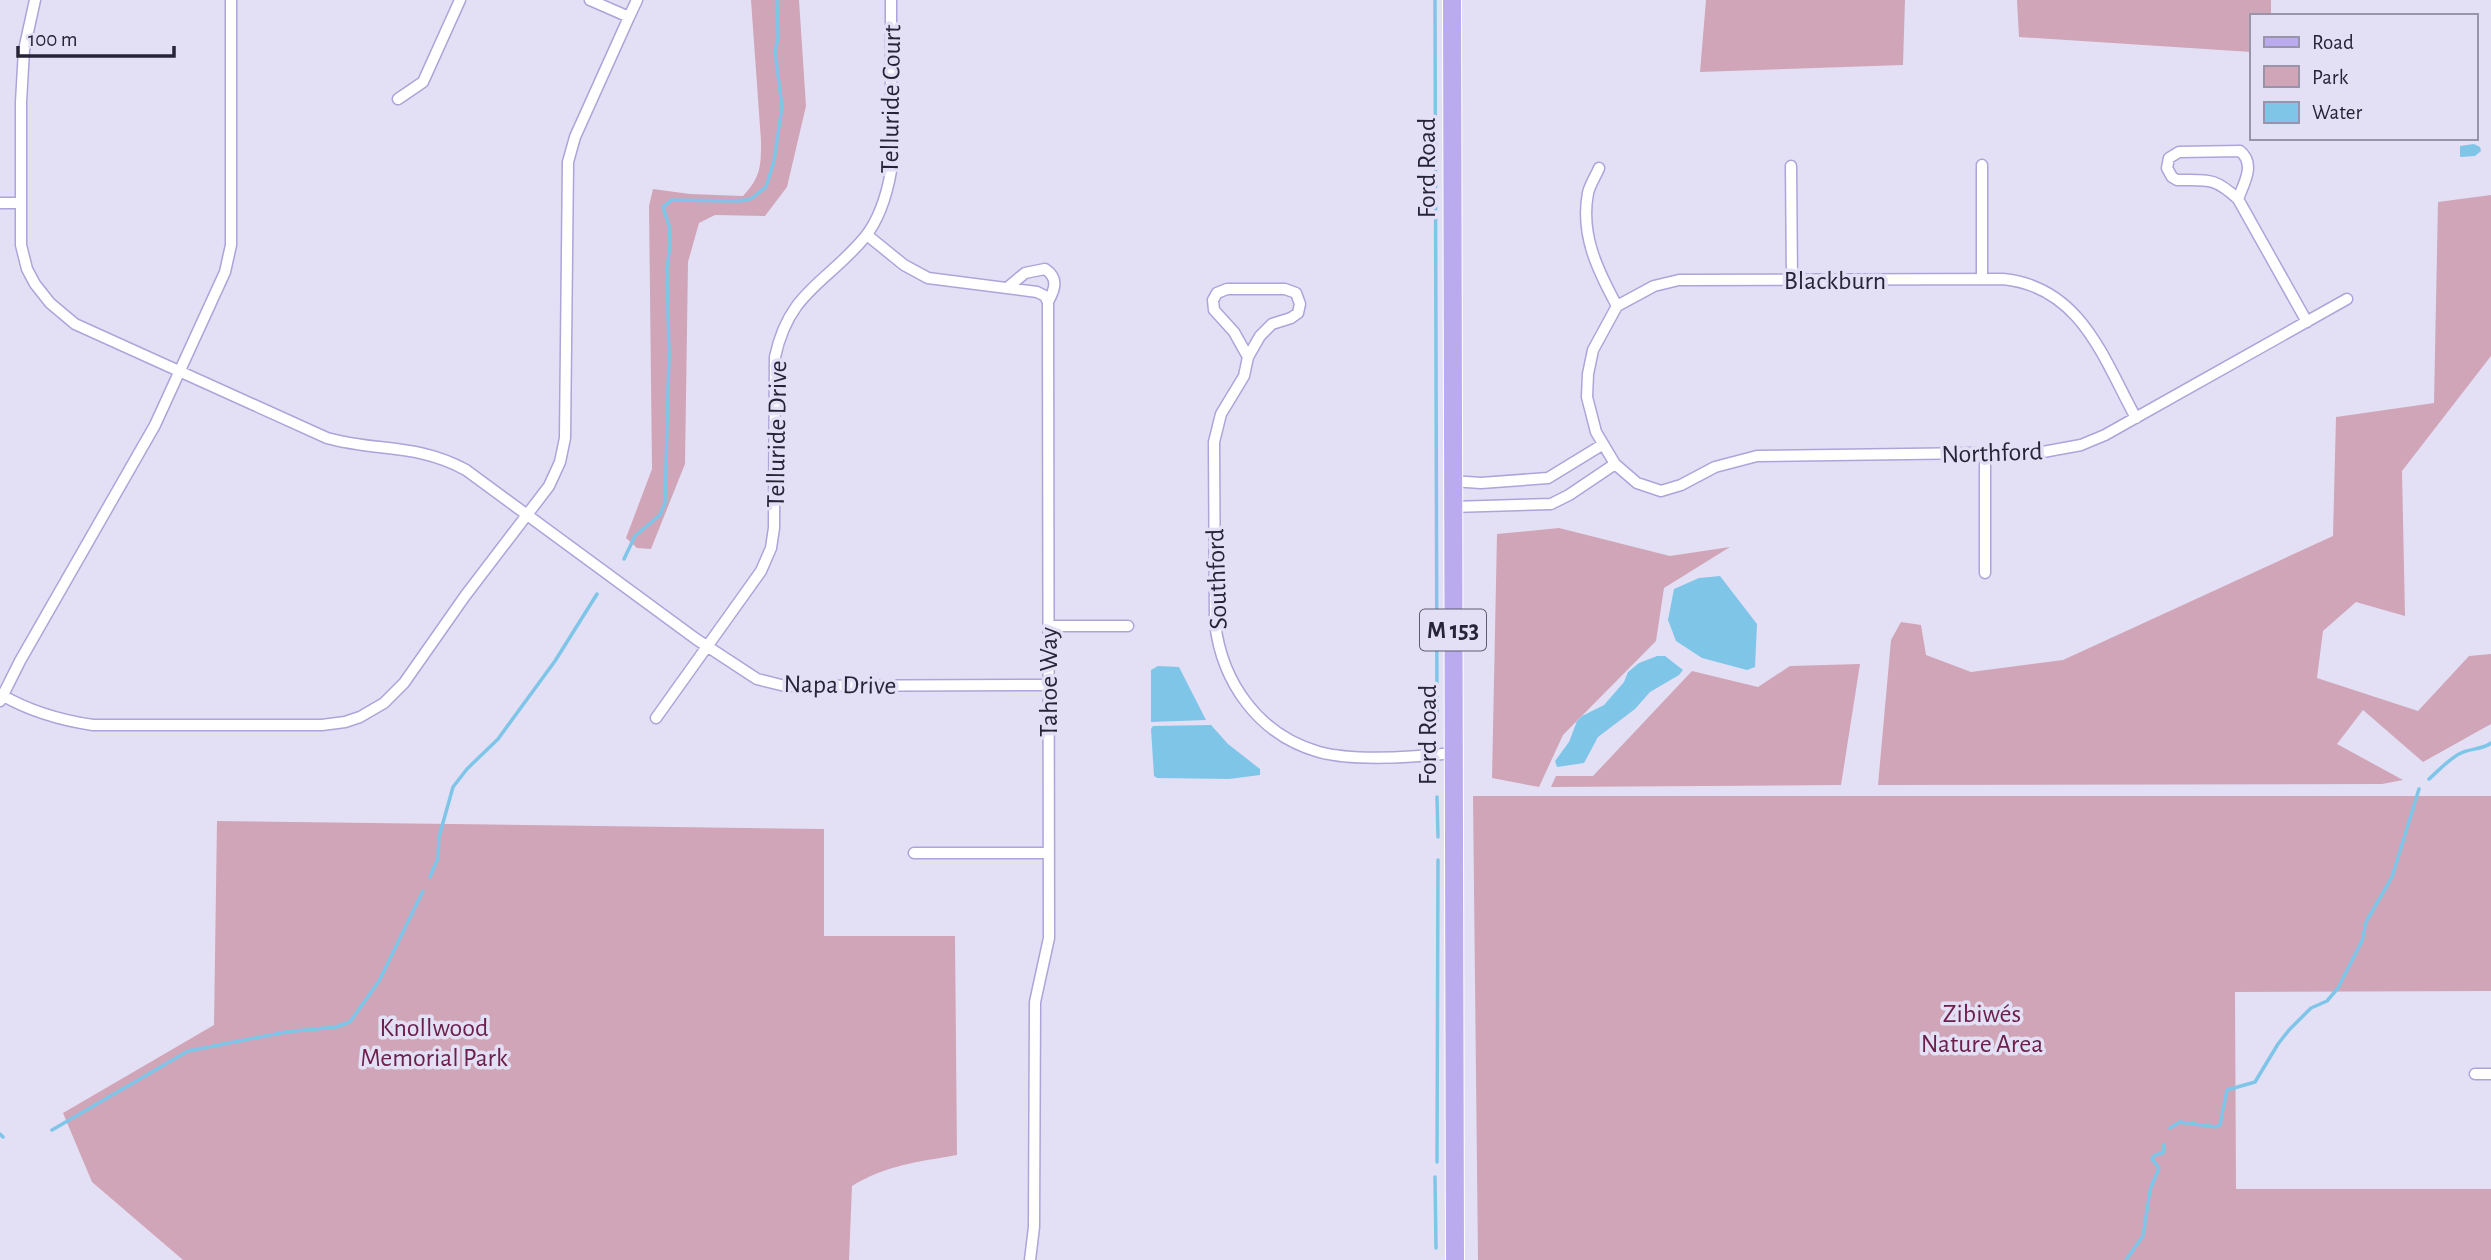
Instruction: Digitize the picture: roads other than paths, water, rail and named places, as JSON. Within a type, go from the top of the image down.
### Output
[{"type":"main road","name":"Ford Road","points":[[1452,0],[1455,1260]]},
{"type":"street","name":"Napa Drive","points":[[35,0],[24,50],[20,202],[24,259],[35,284],[50,303],[75,324],[327,438],[438,456],[466,470],[619,584],[757,679],[785,686],[1048,685]]},
{"type":"street","points":[[231,0],[231,245],[225,272],[180,373],[125,480],[1,697],[57,719],[112,727],[322,725],[353,720],[384,703],[404,683],[556,474],[565,438],[566,173],[569,154],[637,0]]},
{"type":"street","points":[[398,99],[422,82],[460,0]]},
{"type":"street","points":[[590,0],[629,17]]},
{"type":"street","name":"Telluride Court","points":[[867,235],[887,195],[891,171],[891,0]]},
{"type":"street","points":[[2238,199],[2249,165],[2240,151],[2179,152],[2169,158],[2166,168],[2177,180],[2221,183],[2238,199],[2307,322]]},
{"type":"street","points":[[1982,165],[1982,278]]},
{"type":"street","points":[[1791,166],[1792,280]]},
{"type":"street","points":[[1452,481],[1482,483],[1548,478],[1602,445],[1589,410],[1588,374],[1594,350],[1617,306],[1596,267],[1586,221],[1589,191],[1600,168]]},
{"type":"street","points":[[0,202],[20,202]]},
{"type":"street","points":[[867,235],[904,265],[928,278],[1037,292],[1045,296],[1048,302]]},
{"type":"street","name":"Telluride Drive","points":[[656,718],[761,571],[771,548],[774,528],[775,357],[789,315],[802,297],[867,235]]},
{"type":"street","name":"Tahoe Way","points":[[1007,288],[1025,273],[1045,270],[1052,274],[1055,281],[1048,302],[1049,938],[1034,1002],[1034,1227],[1030,1260]]},
{"type":"street","name":"Blackburn","points":[[1617,306],[1654,286],[1679,280],[1982,278],[2025,283],[2040,287],[2060,300],[2094,339],[2136,418]]},
{"type":"street","name":"Southford","points":[[1248,357],[1234,332],[1214,310],[1213,300],[1217,293],[1227,289],[1285,289],[1296,293],[1300,304],[1298,313],[1265,330],[1248,357],[1244,376],[1222,414],[1214,442],[1215,623],[1219,647],[1231,681],[1264,723],[1286,737],[1320,752],[1379,756],[1453,753]]},
{"type":"street","name":"Northford","points":[[1602,445],[1615,464],[1637,483],[1661,491],[1681,485],[1715,467],[1757,456],[1985,455],[2043,452],[2070,447],[2105,435],[2347,299]]},
{"type":"street","points":[[1985,455],[1985,573]]},
{"type":"street","points":[[1452,507],[1551,503],[1569,495],[1615,464]]},
{"type":"street","points":[[1049,626],[1128,626]]},
{"type":"street","points":[[914,853],[1048,853]]},
{"type":"street","points":[[2475,1074],[2491,1074]]},
{"type":"water","points":[[2474,144],[2480,147],[2481,151],[2475,156],[2460,157],[2460,146]]},
{"type":"water","points":[[1720,576],[1757,624],[1755,667],[1747,670],[1702,658],[1676,641],[1668,620],[1674,589],[1699,578]]},
{"type":"water","points":[[1665,656],[1683,670],[1650,692],[1635,709],[1598,737],[1584,763],[1557,767],[1555,761],[1569,742],[1577,721],[1604,705],[1624,682],[1628,672],[1639,663]]},
{"type":"water","points":[[1158,666],[1179,667],[1206,720],[1151,722],[1151,670]]},
{"type":"water","points":[[1211,725],[1228,744],[1260,769],[1260,775],[1229,779],[1154,776],[1153,726]]},
{"type":"waterway","points":[[624,559],[635,536],[660,515],[665,503],[669,355],[667,269],[670,245],[669,226],[663,207],[672,200],[751,199],[766,187],[774,161],[782,107],[775,51],[778,39],[777,0]]},
{"type":"waterway","points":[[1435,0],[1437,714]]},
{"type":"waterway","points":[[430,877],[438,858],[439,837],[453,787],[498,739],[555,661],[597,594]]},
{"type":"waterway","points":[[2429,779],[2459,754],[2491,743]]},
{"type":"waterway","points":[[2170,1128],[2180,1122],[2216,1127],[2220,1125],[2227,1090],[2255,1082],[2289,1030],[2311,1008],[2327,1001],[2338,988],[2362,941],[2366,922],[2392,877],[2419,789]]},
{"type":"waterway","points":[[1437,797],[1438,837]]},
{"type":"waterway","points":[[1437,1162],[1438,860]]},
{"type":"waterway","points":[[52,1130],[188,1051],[286,1032],[336,1027],[350,1022],[379,981],[423,891]]},
{"type":"waterway","points":[[0,1134],[3,1137]]},
{"type":"waterway","points":[[2126,1260],[2143,1236],[2150,1190],[2159,1168],[2152,1159],[2163,1153],[2164,1145]]},
{"type":"waterway","points":[[1435,1177],[1436,1248]]},
{"type":"park label","name":"Zibiwés Nature Area","points":[[1982,1028]]},
{"type":"park label","name":"Knollwood Memorial Park","points":[[434,1042]]}]
